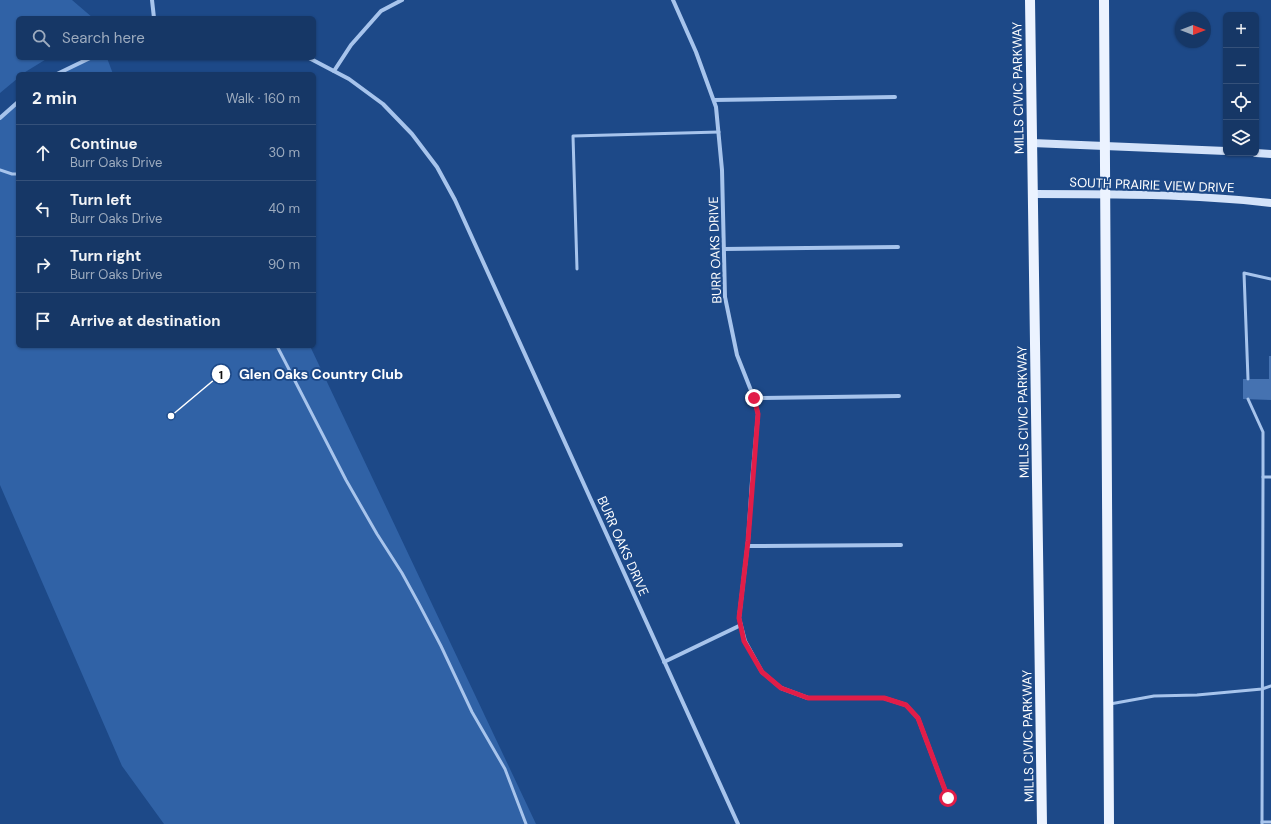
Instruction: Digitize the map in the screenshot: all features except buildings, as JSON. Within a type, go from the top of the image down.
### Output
[{"type":"main road","name":"MILLS CIVIC PARKWAY","points":[[1030,0],[1042,824]]},
{"type":"main road","points":[[1104,0],[1109,824]]},
{"type":"street","points":[[152,0],[154,16]]},
{"type":"street","points":[[334,71],[351,45],[381,11],[402,0]]},
{"type":"street","name":"BURR OAKS DRIVE","points":[[673,0],[696,52],[716,107],[722,170],[725,297],[737,355],[754,398],[758,414],[748,546],[739,618],[744,641],[762,672],[781,688],[808,698],[884,698],[906,705],[918,718],[948,798]]},
{"type":"street","points":[[61,72],[86,60]]},
{"type":"street","name":"BURR OAKS DRIVE","points":[[313,60],[349,79],[383,104],[412,134],[437,167],[455,200],[738,824]]},
{"type":"street","points":[[714,100],[895,97]]},
{"type":"street","points":[[0,118],[16,104]]},
{"type":"street","points":[[1032,143],[1223,151]]},
{"type":"street","points":[[1259,153],[1271,154]]},
{"type":"street","name":"SOUTH PRAIRIE VIEW DRIVE","points":[[1033,194],[1106,194],[1271,203]]},
{"type":"street","points":[[724,249],[898,247]]},
{"type":"street","points":[[754,398],[899,396]]},
{"type":"street","points":[[748,546],[900,545]]},
{"type":"street","points":[[664,662],[741,625]]},
{"type":"lane","points":[[577,269],[573,136],[719,132]]},
{"type":"lane","points":[[0,170],[16,174]]},
{"type":"lane","points":[[1248,379],[1244,273],[1271,280]]},
{"type":"lane","points":[[278,348],[346,480],[377,534],[402,573],[441,646],[472,712],[505,769],[526,824]]},
{"type":"lane","points":[[1248,399],[1263,432],[1262,823],[1271,822]]},
{"type":"lane","points":[[1263,477],[1271,477]]},
{"type":"lane","points":[[1108,704],[1154,696],[1197,695],[1262,689],[1271,686]]},
{"type":"shaded area","points":[[0,0],[72,0],[91,16],[16,16],[16,60],[45,60],[25,72],[16,72],[16,80],[0,93]]},
{"type":"shaded area","points":[[86,60],[108,60],[112,72],[61,72]]},
{"type":"shaded area","points":[[16,104],[16,348],[311,348],[536,824],[164,824],[122,766],[0,485],[0,118]]},
{"type":"place","name":"Glen Oaks Country Club","points":[[171,416]]},
{"type":"route","points":[[754,398],[758,414],[748,541],[739,618],[744,641],[762,672],[781,688],[808,698],[884,698],[906,705],[918,718],[948,798]]}]
